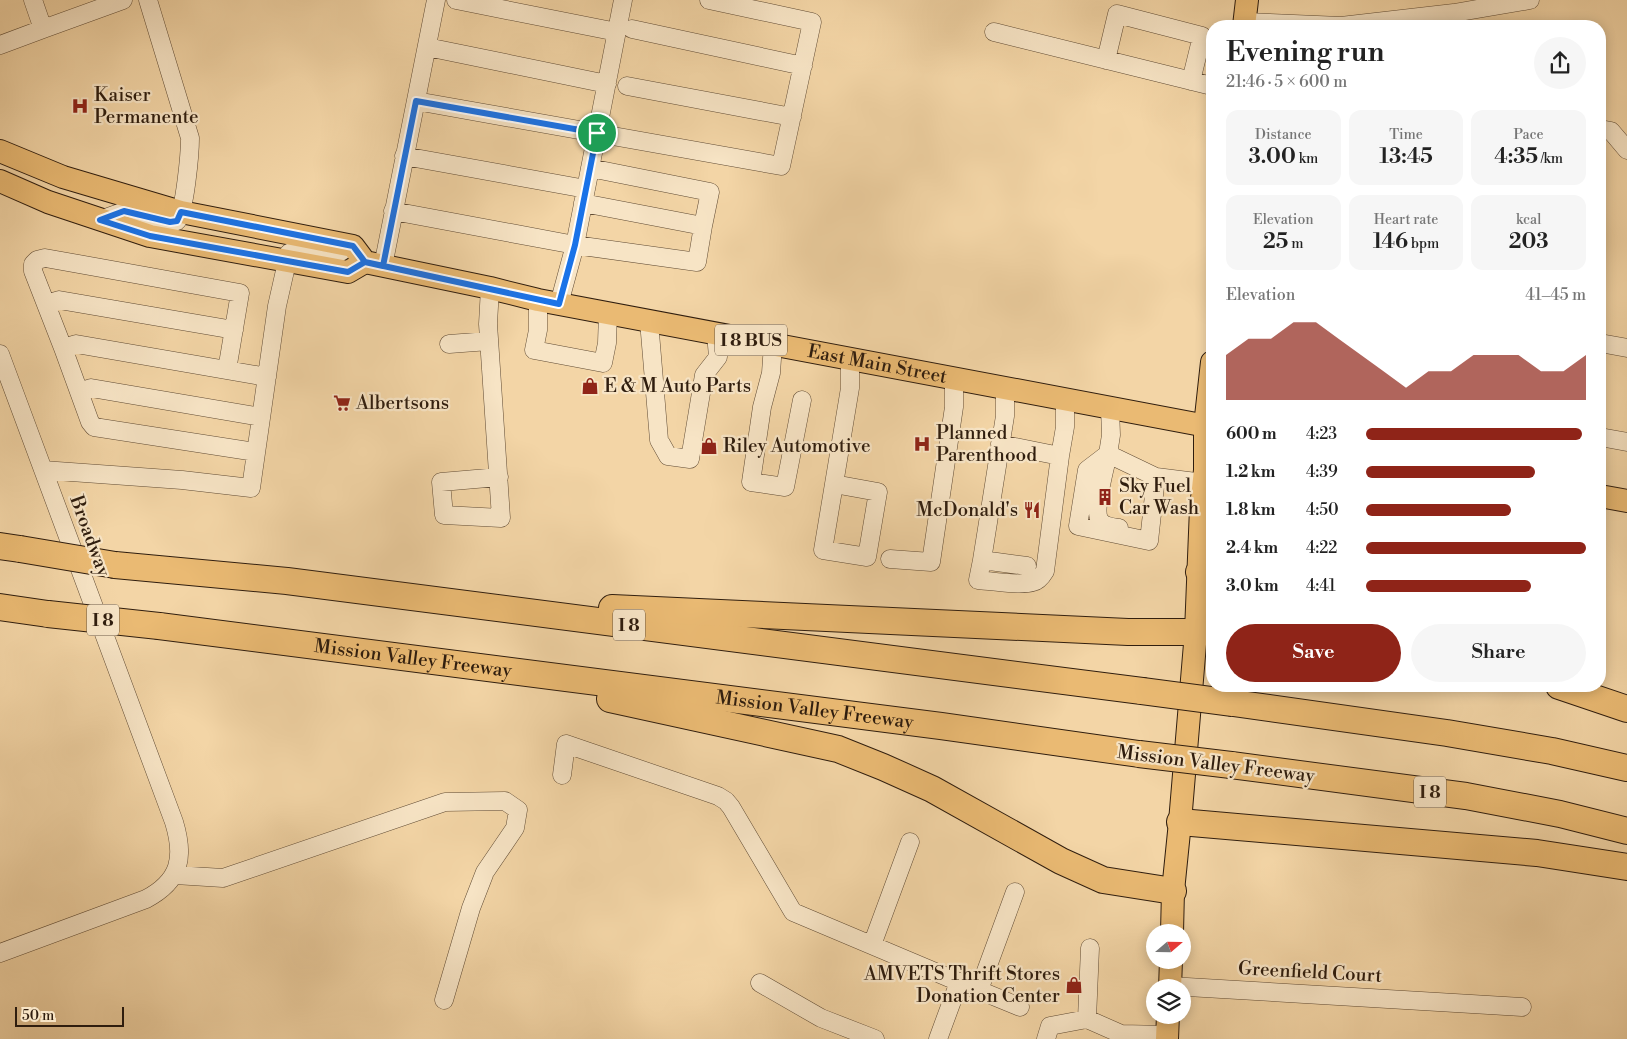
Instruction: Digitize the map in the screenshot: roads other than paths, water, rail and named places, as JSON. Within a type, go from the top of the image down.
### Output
[{"type":"highway","name":"I 8","points":[[10,548],[115,564],[288,581],[1234,702],[1446,733],[1552,751],[1627,768]]},
{"type":"highway","points":[[442,601],[735,612],[1128,632],[1196,632]]},
{"type":"highway","name":"Mission Valley Freeway","points":[[0,607],[942,726],[1139,754],[1466,796],[1560,814],[1627,831]]},
{"type":"highway","points":[[396,657],[602,698],[838,749],[932,789],[1061,861],[1103,880],[1173,891]]},
{"type":"highway","points":[[1577,692],[1627,709]]},
{"type":"highway","points":[[1180,822],[1537,853],[1627,867]]},
{"type":"main road","points":[[0,151],[63,177],[181,212],[353,246],[374,264]]},
{"type":"main road","points":[[2,184],[48,202],[150,236],[348,272],[374,264]]},
{"type":"main road","name":"East Main Street","points":[[374,264],[549,302],[1206,425]]},
{"type":"main road","points":[[1172,924],[1173,891],[1196,632],[1206,573],[1201,508],[1206,460]]},
{"type":"main road","points":[[1606,497],[1627,501]]},
{"type":"street","points":[[33,0],[43,29]]},
{"type":"street","points":[[0,45],[123,0]]},
{"type":"street","points":[[100,220],[124,211],[170,222],[177,221],[181,212],[190,152],[190,138],[148,0]]},
{"type":"street","points":[[374,264],[393,211],[436,0]]},
{"type":"street","points":[[456,0],[624,30],[803,66]]},
{"type":"street","points":[[608,313],[607,342],[603,363],[534,350],[538,330],[575,245],[607,84],[624,30],[624,0]]},
{"type":"street","points":[[416,101],[781,166],[812,22],[709,0]]},
{"type":"street","points":[[1374,20],[1454,6],[1530,0]]},
{"type":"street","points":[[1106,60],[1117,14],[1202,36],[1192,81]]},
{"type":"street","points":[[1245,16],[1283,20]]},
{"type":"street","points":[[994,32],[1206,84]]},
{"type":"street","points":[[427,47],[607,84]]},
{"type":"street","points":[[627,86],[792,117]]},
{"type":"street","points":[[1606,130],[1611,131],[1627,150]]},
{"type":"street","points":[[404,156],[585,196],[703,226]]},
{"type":"street","points":[[393,211],[575,245],[697,262],[710,192],[590,168]]},
{"type":"street","points":[[43,470],[182,480],[251,488],[277,306],[289,253],[293,250],[299,250],[333,254],[340,252],[348,246]]},
{"type":"street","points":[[227,370],[240,293],[45,258],[37,260],[33,264],[33,271],[90,422],[94,427],[256,452]]},
{"type":"street","points":[[490,288],[488,324],[499,477]]},
{"type":"street","points":[[46,304],[59,300],[234,330]]},
{"type":"street","points":[[649,321],[659,440],[668,456],[690,460],[704,375],[718,357],[716,334]]},
{"type":"street","points":[[449,344],[489,340]]},
{"type":"street","points":[[1606,343],[1627,348]]},
{"type":"street","points":[[63,348],[76,344],[267,376]]},
{"type":"street","points":[[773,344],[771,373],[762,406],[751,482],[785,488],[802,400]]},
{"type":"street","name":"Broadway","points":[[0,354],[174,822],[180,850],[179,863],[175,875]]},
{"type":"street","points":[[834,484],[878,492],[867,557],[823,550],[834,484],[850,388],[850,359]]},
{"type":"street","points":[[890,558],[931,562],[954,407],[954,379]]},
{"type":"street","points":[[79,392],[91,388],[261,417]]},
{"type":"street","points":[[1005,388],[1005,416],[978,580],[1033,582],[1045,571],[1064,427],[1065,400]]},
{"type":"street","points":[[1110,408],[1111,435],[1108,454],[1088,470],[1078,526],[1149,541],[1156,477]]},
{"type":"street","points":[[1606,438],[1627,442]]},
{"type":"street","points":[[1000,444],[1060,456]]},
{"type":"street","points":[[1108,454],[1156,477],[1204,482]]},
{"type":"street","points":[[982,560],[1027,566]]},
{"type":"street","points":[[562,775],[566,744],[718,796],[731,807],[793,912],[1020,1007]]},
{"type":"street","points":[[0,953],[146,899],[159,892],[175,875],[222,878],[445,802],[506,801],[518,810],[515,828],[485,872],[444,1000]]},
{"type":"street","points":[[872,945],[910,842]]},
{"type":"street","points":[[979,990],[1015,892]]},
{"type":"street","points":[[1087,1019],[1090,948]]},
{"type":"street","points":[[938,1039],[959,982]]},
{"type":"street","points":[[760,983],[821,1018],[875,1039]]},
{"type":"street","name":"Greenfield Court","points":[[1191,988],[1449,1001],[1522,1007]]},
{"type":"street","points":[[1046,1039],[1050,1026],[1087,1019],[1121,1037],[1167,1030]]},
{"type":"place","name":"Kaiser Permanente","points":[[80,106]]},
{"type":"place","name":"E & M Auto Parts","points":[[590,386]]},
{"type":"place","name":"Albertsons","points":[[342,403]]},
{"type":"place","name":"Planned Parenthood","points":[[922,444]]},
{"type":"place","name":"Riley Automotive","points":[[709,446]]},
{"type":"place","name":"Sky Fuel Car Wash","points":[[1105,497]]},
{"type":"place","name":"McDonald's","points":[[1032,510]]},
{"type":"place","name":"AMVETS Thrift Stores Donation Center","points":[[1074,985]]}]
